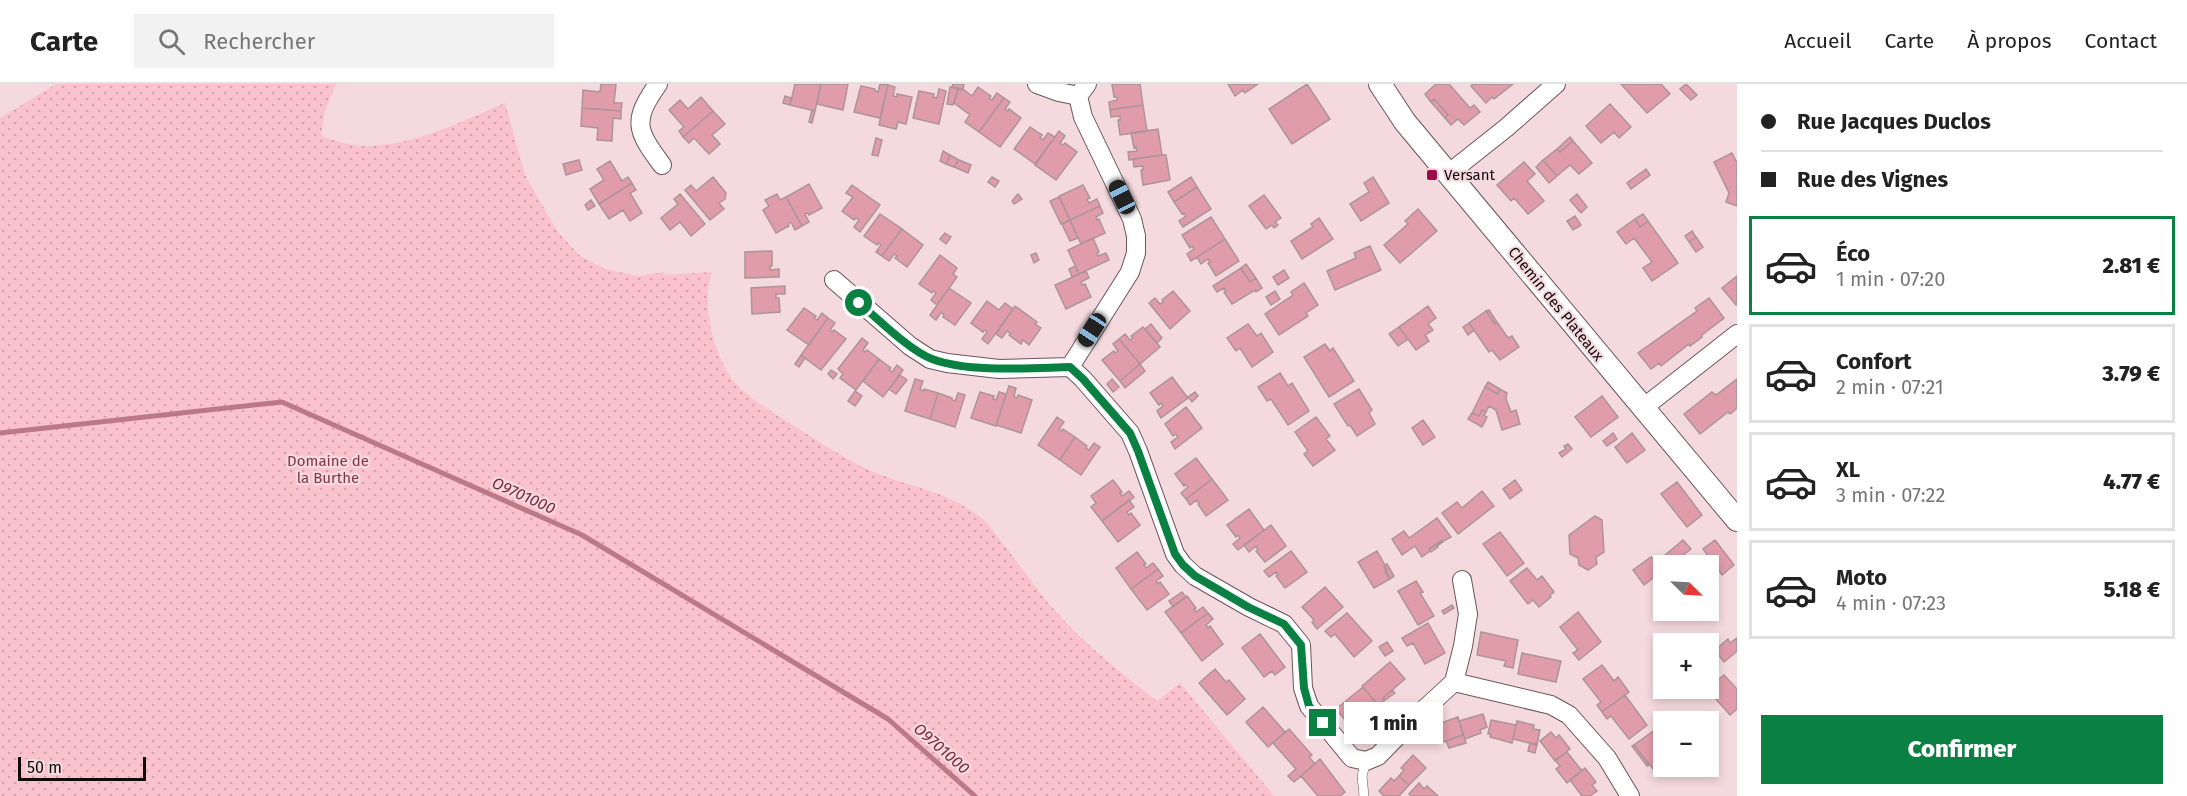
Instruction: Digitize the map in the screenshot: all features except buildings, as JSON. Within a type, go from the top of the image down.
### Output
[{"type":"street","points":[[657,84],[644,104],[640,117],[641,129],[648,146],[662,165]]},
{"type":"street","points":[[1038,84],[1059,92],[1082,90],[1083,117],[1132,219],[1136,236],[1136,253],[1130,272],[1070,367]]},
{"type":"street","name":"Chemin des Plateaux","points":[[1380,84],[1405,122],[1737,520]]},
{"type":"street","points":[[1448,174],[1557,84]]},
{"type":"street","points":[[834,280],[910,346],[930,359],[999,369],[1070,367],[1130,433],[1175,554],[1183,565],[1195,576],[1248,607],[1284,624],[1301,645],[1304,688],[1309,706],[1352,758],[1366,761],[1378,756],[1454,682],[1468,614],[1461,580]]},
{"type":"street","points":[[1643,408],[1737,334]]},
{"type":"street","points":[[1454,682],[1551,705],[1569,715],[1607,758],[1630,796]]},
{"type":"lane","points":[[1364,796],[1362,776],[1366,761]]},
{"type":"green space","name":"Domaine de la Burthe","points":[[56,84],[336,84],[325,111],[321,136],[362,146],[417,138],[505,103],[525,175],[557,231],[579,255],[605,269],[637,276],[665,272],[663,275],[712,272],[708,301],[712,334],[724,366],[742,390],[772,412],[849,460],[869,470],[942,496],[971,510],[985,521],[1049,604],[1100,655],[1157,701],[1180,683],[1274,796],[0,796],[0,118]]},
{"type":"waterway","name":"O9701000","points":[[0,433],[282,402],[582,535],[888,719],[975,796]]},
{"type":"place","name":"Versant","points":[[1432,175]]},
{"type":"route","points":[[859,303],[910,346],[930,359],[999,369],[1070,367],[1130,433],[1175,554],[1183,565],[1195,576],[1248,607],[1284,624],[1301,645],[1304,688],[1309,706],[1323,723]]}]
